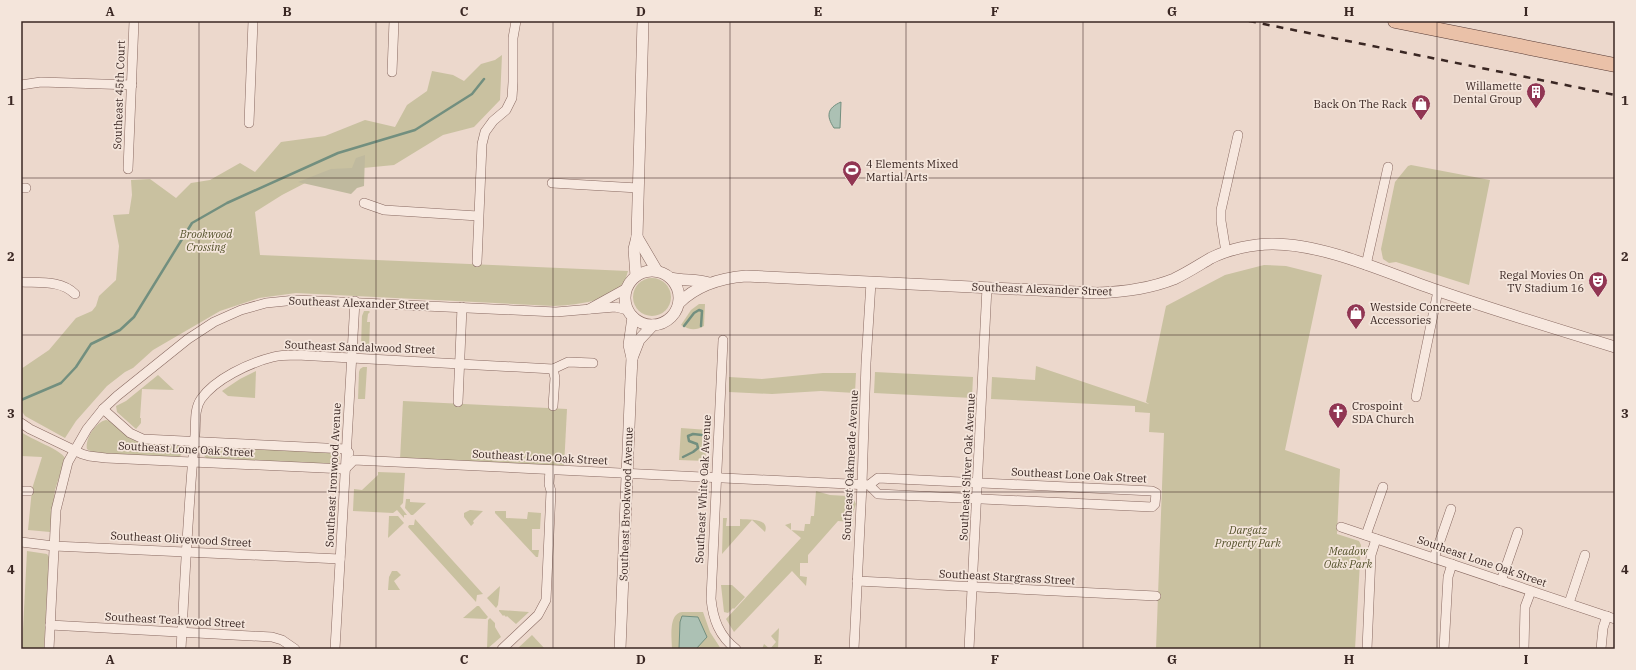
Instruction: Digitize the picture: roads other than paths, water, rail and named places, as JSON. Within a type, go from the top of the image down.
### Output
[{"type":"main road","points":[[1395,21],[1415,23],[1615,65]]},
{"type":"street","name":"Southeast 45th Court","points":[[128,169],[134,21]]},
{"type":"street","points":[[249,123],[253,21]]},
{"type":"street","points":[[392,72],[394,21]]},
{"type":"street","points":[[477,262],[480,159],[485,132],[493,120],[506,110],[512,98],[513,38],[516,21]]},
{"type":"street","points":[[636,276],[636,258],[634,249],[637,237],[643,21]]},
{"type":"street","points":[[21,85],[41,82],[132,85]]},
{"type":"street","points":[[1226,252],[1221,221],[1221,210],[1238,135]]},
{"type":"street","points":[[1366,265],[1388,167]]},
{"type":"street","points":[[552,183],[638,188]]},
{"type":"street","points":[[364,203],[384,210],[478,216]]},
{"type":"street","points":[[637,237],[657,271]]},
{"type":"street","name":"Southeast Alexander Street","points":[[672,278],[709,283],[746,276],[1097,293],[1126,292],[1153,286],[1175,278],[1226,252],[1272,244],[1293,245],[1317,250],[1366,265],[1438,290],[1615,347]]},
{"type":"street","points":[[649,271],[657,271],[672,278],[678,289],[679,303],[671,318],[662,324],[653,325],[638,321],[630,313],[626,304],[625,294],[627,288],[636,276],[649,271]]},
{"type":"street","points":[[21,282],[54,283],[64,286],[74,294]]},
{"type":"street","name":"Southeast Oakmeade Avenue","points":[[854,649],[857,581],[866,484],[866,363],[871,282]]},
{"type":"street","name":"Southeast Alexander Street","points":[[679,303],[686,296],[709,283]]},
{"type":"street","name":"Southeast Silver Oak Avenue","points":[[969,649],[987,287]]},
{"type":"street","name":"Southeast Alexander Street","points":[[589,309],[627,288]]},
{"type":"street","points":[[1416,397],[1438,290]]},
{"type":"street","name":"Southeast Alexander Street","points":[[49,649],[56,510],[60,489],[68,462],[87,429],[103,409],[188,339],[214,322],[241,310],[266,303],[296,300],[556,312],[616,307],[630,313]]},
{"type":"street","name":"Southeast Ironwood Avenue","points":[[335,649],[355,302]]},
{"type":"street","points":[[458,402],[462,307]]},
{"type":"street","name":"Southeast Brookwood Avenue","points":[[620,649],[632,358],[629,345],[630,313]]},
{"type":"street","name":"Southeast Brookwood Avenue","points":[[632,358],[639,340],[653,325]]},
{"type":"street","name":"Southeast White Oak Avenue","points":[[723,340],[711,599],[715,620],[723,636],[736,649]]},
{"type":"street","name":"Southeast Sandalwood Street","points":[[181,649],[191,461],[197,408],[201,400],[213,387],[234,372],[254,362],[274,356],[297,355],[553,369],[568,362],[593,363]]},
{"type":"street","points":[[553,369],[555,378],[553,406]]},
{"type":"street","name":"Southeast Lone Oak Street","points":[[103,409],[130,433],[143,439],[346,449]]},
{"type":"street","name":"Southeast Lone Oak Street","points":[[21,424],[74,451],[94,457],[345,469]]},
{"type":"street","points":[[345,469],[354,460],[346,449]]},
{"type":"street","name":"Southeast Lone Oak Street","points":[[354,460],[866,484],[878,478],[1152,491],[1156,493],[1156,498],[1155,504],[1152,507],[878,494],[866,484]]},
{"type":"street","points":[[502,649],[538,615],[546,600],[551,491],[549,484],[550,470]]},
{"type":"street","points":[[1366,535],[1383,487]]},
{"type":"street","points":[[1434,558],[1450,509]]},
{"type":"street","name":"Southeast Lone Oak Street","points":[[1341,527],[1611,618]]},
{"type":"street","points":[[1501,581],[1518,532]]},
{"type":"street","points":[[1367,649],[1371,555],[1376,539]]},
{"type":"street","name":"Southeast Olivewood Street","points":[[21,542],[54,546],[340,559]]},
{"type":"street","points":[[1569,603],[1585,555]]},
{"type":"street","points":[[1444,649],[1448,577],[1452,564]]},
{"type":"street","name":"Southeast Stargrass Street","points":[[857,581],[1156,596]]},
{"type":"street","points":[[1524,649],[1525,607],[1531,590]]},
{"type":"street","points":[[1601,649],[1603,628],[1611,618]]},
{"type":"street","name":"Southeast Teakwood Street","points":[[50,625],[272,637],[282,640],[295,649]]},
{"type":"waterway","points":[[21,400],[61,383],[76,367],[91,344],[120,330],[134,317],[192,223],[227,203],[338,153],[415,130],[472,94],[484,79]]},
{"type":"waterway","points":[[684,326],[694,313],[699,310],[702,311],[701,326]]},
{"type":"waterway","points":[[683,457],[698,448],[697,444],[689,441],[688,436],[693,434],[702,435]]},
{"type":"railway","points":[[1249,21],[1615,95]]},
{"type":"place","name":"Willamette Dental Group","points":[[1536,109]]},
{"type":"place","name":"Back On The Rack","points":[[1421,121]]},
{"type":"place","name":"4 Elements Mixed Martial Arts","points":[[852,187]]},
{"type":"place","name":"Regal Movies On TV Stadium 16","points":[[1598,298]]},
{"type":"place","name":"Westside Concreete Accessories","points":[[1356,330]]},
{"type":"place","name":"Crospoint SDA Church","points":[[1338,429]]},
{"type":"park label","name":"Brookwood Crossing","points":[[206,240]]},
{"type":"park label","name":"Dargatz Property Park","points":[[1248,536]]},
{"type":"park label","name":"Meadow Oaks Park","points":[[1348,557]]}]
